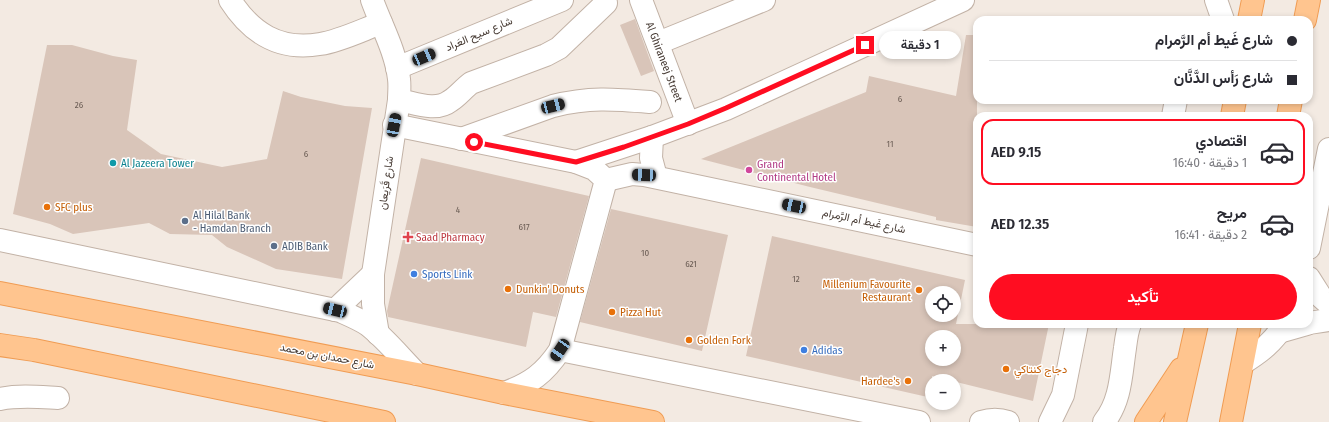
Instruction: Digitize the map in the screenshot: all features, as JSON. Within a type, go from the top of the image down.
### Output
[{"type":"main road","points":[[1250,16],[1253,0]]},
{"type":"main road","points":[[1306,16],[1309,0]]},
{"type":"main road","name":"شارع حمدان بن محمد","points":[[0,293],[417,374],[504,393],[653,422]]},
{"type":"main road","points":[[1175,422],[1196,328]]},
{"type":"main road","points":[[1231,421],[1249,328]]},
{"type":"main road","points":[[2,347],[34,350],[384,422]]},
{"type":"main road","points":[[1146,422],[1189,356]]},
{"type":"street","points":[[230,0],[238,13],[261,34],[276,41],[291,45],[306,46],[321,44],[381,23]]},
{"type":"street","name":"شارع قَرَيعان","points":[[372,0],[393,54],[399,78],[399,100],[372,274],[373,304],[378,334]]},
{"type":"street","name":"شارع سيح العَراد","points":[[397,68],[562,0]]},
{"type":"street","name":"Al Ghiraneej Street","points":[[641,0],[688,124]]},
{"type":"street","points":[[658,43],[764,0]]},
{"type":"street","points":[[576,162],[652,138],[688,124],[963,0]]},
{"type":"street","points":[[399,100],[436,107],[445,105],[463,88],[471,83],[546,55],[559,48],[606,3]]},
{"type":"street","points":[[460,139],[553,106],[574,101],[606,99],[650,102]]},
{"type":"street","points":[[394,125],[576,162],[594,169],[606,180],[560,350],[542,373],[518,388],[504,393]]},
{"type":"street","points":[[652,138],[650,148],[651,158],[656,177]]},
{"type":"street","points":[[1313,228],[1329,149]]},
{"type":"street","name":"شارع غَيط أم الرَّمرام","points":[[606,180],[632,174],[656,177],[973,244]]},
{"type":"street","points":[[0,240],[335,310],[358,319],[378,334],[417,374]]},
{"type":"street","points":[[335,310],[372,274]]},
{"type":"street","points":[[1313,284],[1321,297],[1329,304]]},
{"type":"street","points":[[1313,323],[1329,320]]},
{"type":"street","points":[[1050,422],[1063,395],[1076,328]]},
{"type":"street","points":[[1104,422],[1114,405],[1119,392],[1126,339],[1129,328]]},
{"type":"street","points":[[1243,363],[1262,351],[1282,328]]},
{"type":"street","points":[[560,350],[919,422]]},
{"type":"street","points":[[0,399],[32,396],[58,398]]},
{"type":"street","points":[[981,422],[989,419],[1008,422]]},
{"type":"building","points":[[635,19],[654,71],[641,76],[620,25]]},
{"type":"building","points":[[966,35],[973,35],[973,104],[977,104],[977,112],[973,112],[973,226],[936,220],[936,217],[701,159],[866,92],[869,76],[956,96]]},
{"type":"building","name":"Al Jazeera Tower","points":[[47,45],[72,45],[113,56],[137,60],[127,130],[161,154],[222,167],[267,159],[283,91],[301,97],[345,106],[372,108],[342,279],[276,269],[227,247],[212,235],[170,234],[149,223],[73,234],[50,224],[13,214]]},
{"type":"building","points":[[421,158],[589,196],[556,317],[533,312],[526,347],[388,317],[387,311]]},
{"type":"building","points":[[611,209],[728,235],[702,351],[580,322]]},
{"type":"building","points":[[772,236],[965,280],[961,300],[961,286],[925,286],[925,322],[956,322],[956,324],[973,324],[973,328],[1048,328],[1033,401],[961,383],[961,374],[925,374],[925,396],[746,356]]},
{"type":"place","name":"Al Jazeera Tower","points":[[113,163]]},
{"type":"place","name":"Grand Continental Hotel","points":[[749,170]]},
{"type":"place","name":"SFC plus","points":[[47,207]]},
{"type":"place","name":"Al Hilal Bank - Hamdan Branch","points":[[185,221]]},
{"type":"place","name":"Saad Pharmacy","points":[[408,237]]},
{"type":"place","name":"ADIB Bank","points":[[274,246]]},
{"type":"place","name":"Sports Link","points":[[414,274]]},
{"type":"place","name":"Dunkin' Donuts","points":[[508,289]]},
{"type":"place","name":"Millenium Favourite Restaurant","points":[[919,290]]},
{"type":"place","name":"Pizza Hut","points":[[612,312]]},
{"type":"place","name":"Golden Fork","points":[[689,340]]},
{"type":"place","name":"Adidas","points":[[804,350]]},
{"type":"place","name":"دجاج كنتاكي","points":[[1006,369]]},
{"type":"place","name":"Hardee's","points":[[908,381]]},
{"type":"route","points":[[474,142],[576,162],[652,138],[688,124],[865,45]]}]
